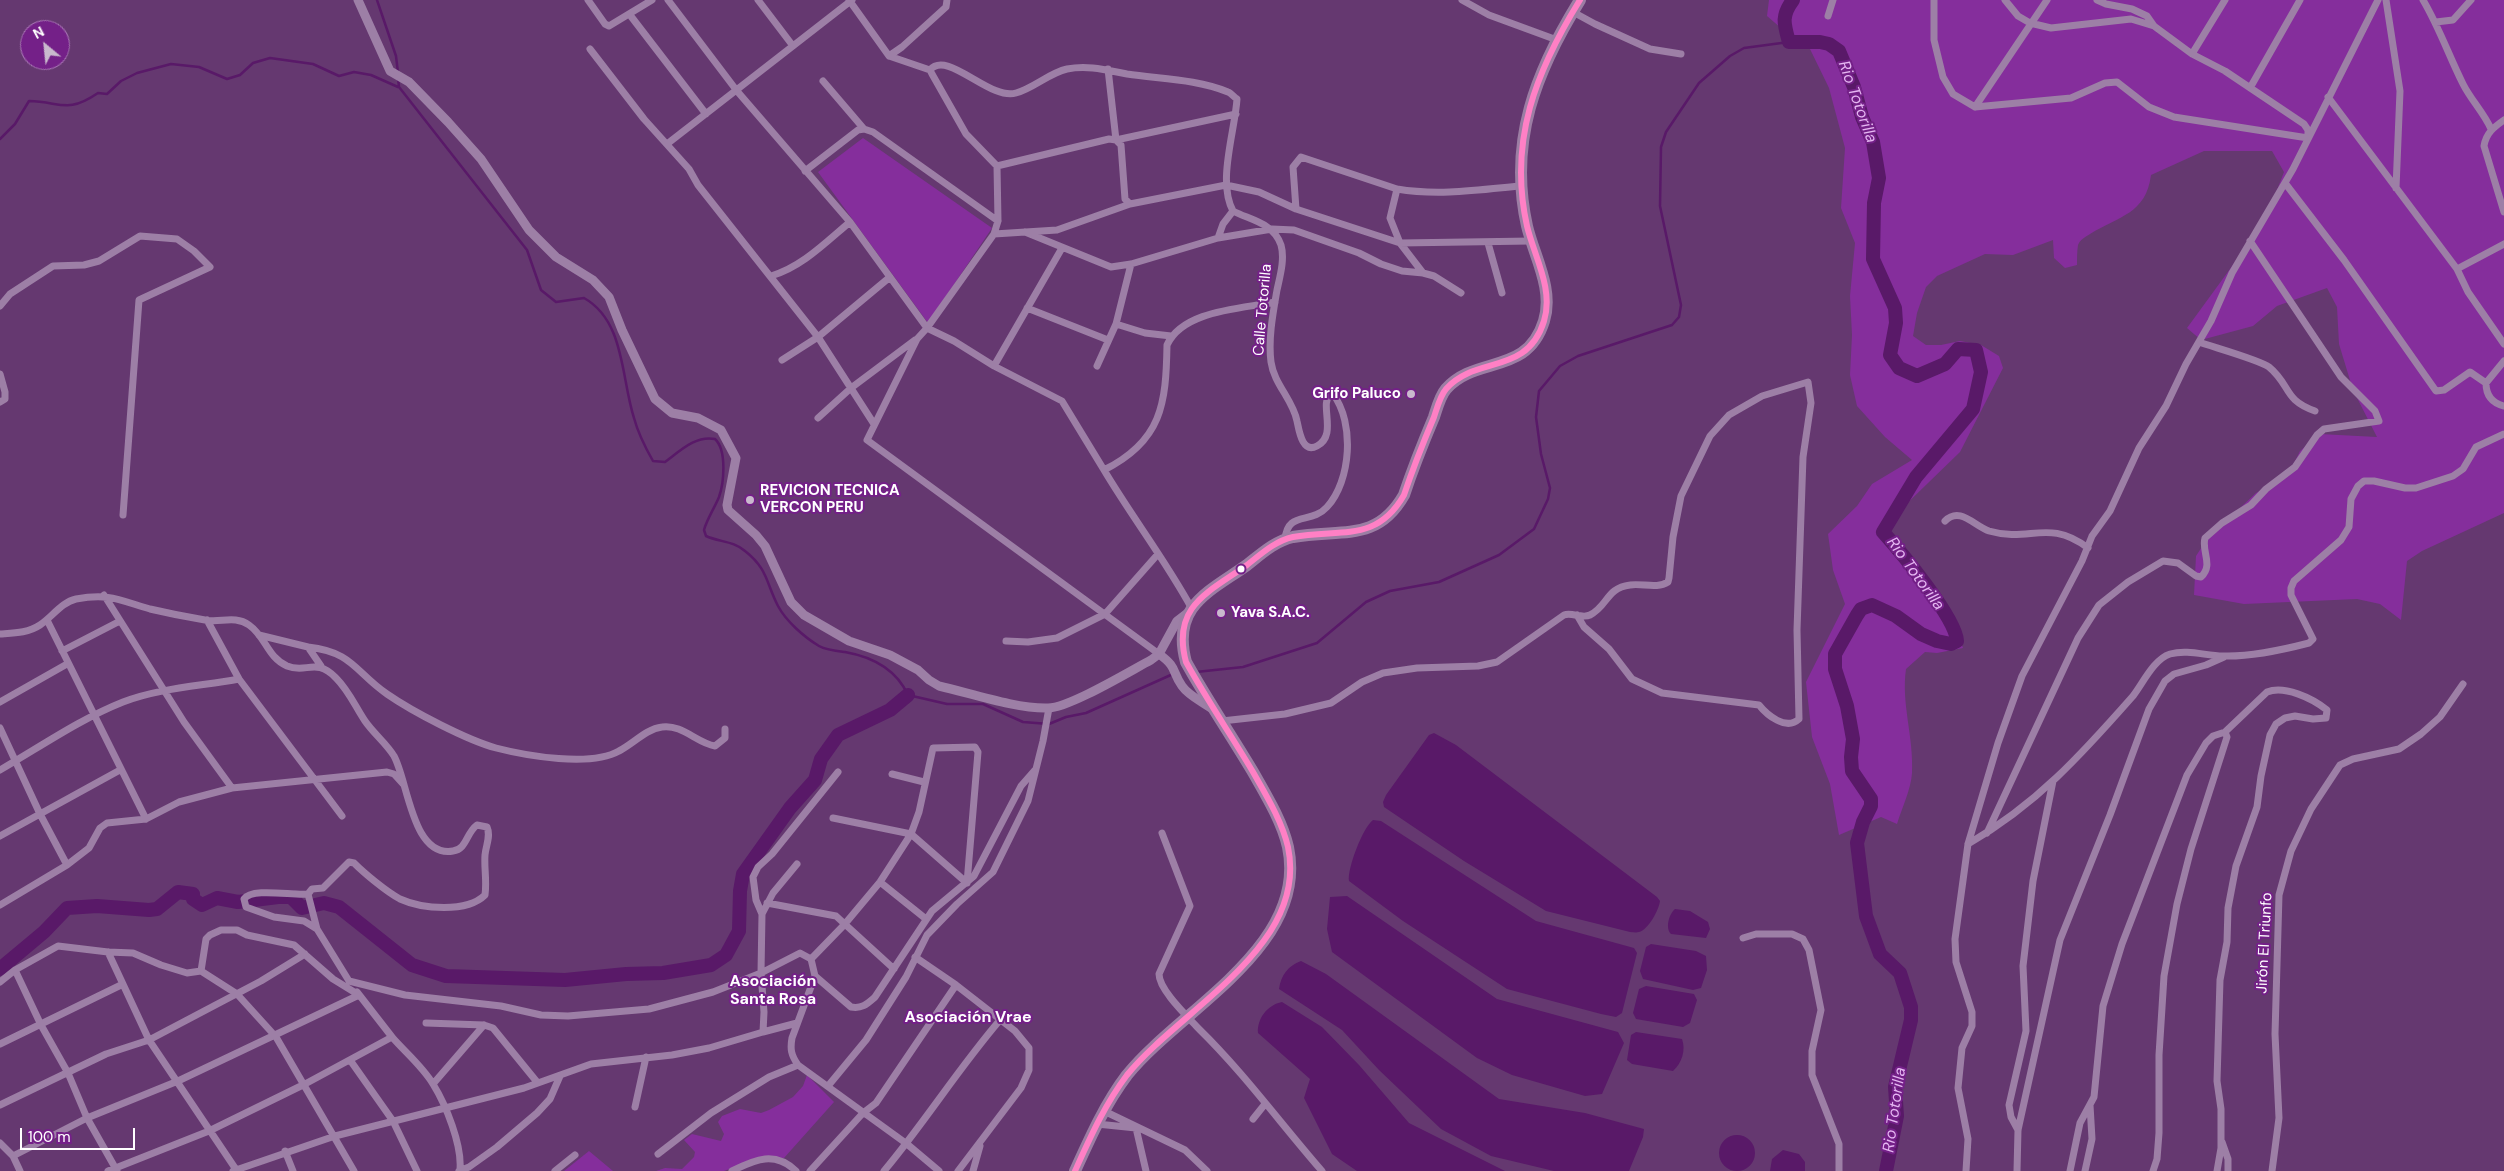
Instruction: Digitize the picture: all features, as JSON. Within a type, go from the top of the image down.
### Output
[{"type":"highway","points":[[1075,1171],[1096,1124],[1127,1076],[1150,1050],[1214,994],[1270,932],[1280,916],[1289,883],[1288,846],[1276,814],[1219,716],[1202,692],[1186,662],[1181,644],[1184,626],[1192,609],[1208,590],[1266,550],[1293,537],[1344,534],[1368,529],[1384,520],[1396,509],[1404,495],[1445,390],[1464,375],[1499,365],[1524,353],[1533,344],[1545,319],[1546,302],[1545,284],[1531,241],[1520,186],[1525,126],[1540,72],[1580,0]]},
{"type":"street","points":[[358,0],[382,56],[393,74],[403,78],[448,122],[481,159],[529,230],[556,257],[593,280],[609,297],[622,330],[655,399],[672,412],[698,418],[721,430],[736,458],[727,505],[728,510],[756,535],[765,546],[791,602],[804,615],[849,641],[890,656],[918,670],[939,686],[1027,707],[1049,708],[1065,704],[1152,660],[1159,654],[1177,621],[1192,609],[1180,586],[1104,470],[1066,404],[1054,395],[994,366],[954,341],[927,328],[850,222],[737,91],[668,0]]},
{"type":"street","points":[[588,0],[605,24],[609,26],[652,0]]},
{"type":"street","points":[[758,0],[793,46]]},
{"type":"street","points":[[889,56],[946,8],[947,0]]},
{"type":"street","points":[[1462,0],[1489,15],[1557,40]]},
{"type":"street","points":[[1828,16],[1833,0]]},
{"type":"street","points":[[1934,0],[1934,40],[1944,78],[1953,94],[1975,107],[2072,98],[2105,83],[2117,82],[2149,107],[2174,117],[2308,138]]},
{"type":"street","points":[[2005,0],[2018,16],[2030,23],[2051,28],[2131,19],[2154,26],[2192,54],[2225,71],[2304,124],[2308,130],[2308,138]]},
{"type":"street","points":[[1975,107],[2047,0]]},
{"type":"street","points":[[2098,0],[2132,9],[2148,16],[2154,26]]},
{"type":"street","points":[[2192,54],[2225,0]]},
{"type":"street","points":[[2250,88],[2300,0]]},
{"type":"street","points":[[1966,1171],[1968,1139],[1958,1088],[1962,1048],[1972,1026],[1972,1012],[1956,962],[1956,940],[1968,844],[1989,772],[2022,676],[2088,548],[2092,536],[2110,510],[2139,448],[2166,406],[2250,241],[2285,183],[2378,0]]},
{"type":"street","points":[[2386,0],[2400,91],[2396,189]]},
{"type":"street","points":[[2423,0],[2436,22],[2463,84],[2491,130]]},
{"type":"street","points":[[2436,22],[2444,23],[2453,20],[2472,0]]},
{"type":"street","points":[[667,144],[850,1],[889,56],[930,70],[966,134],[997,166],[998,221],[994,234],[927,328],[917,339],[851,388],[818,418]]},
{"type":"street","points":[[1573,12],[1650,49],[1682,54]]},
{"type":"street","points":[[630,15],[706,114]]},
{"type":"street","points":[[590,49],[644,119],[689,169],[698,185],[818,337],[874,424]]},
{"type":"street","points":[[930,70],[937,64],[942,64],[999,93],[1013,94],[1065,70],[1079,67],[1196,83],[1230,92],[1237,99],[1226,185],[1229,205],[1233,211],[1272,229]]},
{"type":"street","points":[[1108,70],[1116,140],[1121,145],[1125,199],[1130,204]]},
{"type":"street","points":[[823,80],[864,129]]},
{"type":"street","points":[[2328,97],[2457,269],[2468,292],[2504,344]]},
{"type":"street","points":[[997,166],[1109,139],[1116,140],[1236,114]]},
{"type":"street","points":[[2504,120],[2491,130],[2485,138],[2484,146],[2501,189],[2504,212]]},
{"type":"street","points":[[805,170],[858,130],[864,129],[873,132],[998,221]]},
{"type":"street","points":[[1296,209],[1293,167],[1301,157],[1397,189],[1435,194],[1520,186]]},
{"type":"street","points":[[2285,183],[2344,260],[2436,391],[2444,390],[2470,372],[2486,383],[2489,396],[2496,404],[2504,406]]},
{"type":"street","points":[[994,234],[1057,230],[1130,204],[1226,185],[1259,192],[1296,209],[1400,244],[1488,244],[1531,241]]},
{"type":"street","points":[[1397,189],[1390,218],[1400,244],[1423,273]]},
{"type":"street","points":[[1218,238],[1223,224],[1233,211]]},
{"type":"street","points":[[771,276],[787,271],[796,265],[850,222]]},
{"type":"street","points":[[1025,232],[1111,267],[1131,264],[1218,238],[1272,229],[1294,230],[1360,253],[1381,264],[1402,271],[1434,276],[1461,293]]},
{"type":"street","name":"Calle Totorilla","points":[[1272,229],[1280,244],[1282,261],[1271,343],[1272,364],[1278,381],[1294,410],[1299,435],[1309,448],[1317,447],[1324,440],[1327,430],[1326,400],[1330,394],[1333,394],[1338,401],[1348,444],[1344,473],[1334,498],[1326,509],[1311,517],[1289,524],[1286,528],[1285,540]]},
{"type":"street","points":[[0,306],[10,294],[53,266],[84,265],[99,261],[140,236],[177,239],[201,256],[210,267],[139,300],[123,516]]},
{"type":"street","points":[[1987,833],[2078,638],[2099,605],[2128,582],[2162,561],[2178,563],[2196,576],[2201,577],[2205,573],[2208,564],[2205,538],[2222,523],[2251,505],[2272,484],[2295,467],[2317,435],[2324,429],[2379,421],[2375,411],[2341,378],[2250,241]]},
{"type":"street","points":[[1488,244],[1502,293]]},
{"type":"street","points":[[2457,269],[2504,244]]},
{"type":"street","points":[[994,366],[1062,248]]},
{"type":"street","points":[[1097,366],[1116,324],[1131,264]]},
{"type":"street","points":[[782,360],[818,337],[890,277]]},
{"type":"street","points":[[1104,470],[1138,447],[1150,435],[1162,411],[1167,345],[1171,336],[1189,321],[1198,317],[1275,302]]},
{"type":"street","points":[[1028,308],[1108,340]]},
{"type":"street","points":[[1116,324],[1145,333],[1171,336]]},
{"type":"street","points":[[917,339],[868,433],[867,440],[1172,663],[1182,685],[1190,694],[1219,716],[1285,714],[1330,703],[1362,682],[1384,673],[1417,668],[1478,666],[1497,662],[1564,615],[1577,615],[1584,617],[1592,614],[1619,587],[1631,584],[1662,585],[1668,582],[1681,496],[1710,436],[1729,415],[1762,396],[1808,382],[1811,402],[1803,458],[1797,630],[1799,719],[1791,723],[1777,721],[1763,711],[1760,705],[1662,693],[1632,679],[1609,649],[1582,625],[1577,615]]},
{"type":"street","points":[[2199,342],[2267,365],[2278,376],[2294,401],[2315,411]]},
{"type":"street","points":[[2486,383],[2504,361]]},
{"type":"street","points":[[0,374],[6,392],[5,399],[0,402]]},
{"type":"street","points":[[1968,844],[2023,808],[2078,758],[2137,691],[2159,661],[2170,654],[2199,652],[2224,656],[2309,643],[2313,639],[2291,595],[2291,588],[2294,581],[2341,540],[2349,527],[2351,499],[2358,486],[2369,480],[2405,488],[2416,488],[2453,476],[2462,469],[2476,447],[2504,434]]},
{"type":"street","points":[[1945,521],[1954,515],[1961,516],[1990,531],[2019,535],[2047,531],[2057,532],[2075,538],[2088,548]]},
{"type":"street","points":[[1006,641],[1046,641],[1106,614],[1158,554]]},
{"type":"street","points":[[104,595],[165,692],[232,788]]},
{"type":"street","points":[[0,634],[29,630],[47,620],[71,600],[104,595],[151,609],[207,620],[238,620],[249,625],[271,655],[289,667],[321,666]]},
{"type":"street","points":[[47,620],[146,819]]},
{"type":"street","points":[[207,620],[239,679],[342,816]]},
{"type":"street","points":[[62,651],[120,621]]},
{"type":"street","points":[[258,635],[268,639],[324,649],[349,659],[374,685],[412,710],[493,747],[517,753],[591,760],[618,752],[662,727],[688,733],[708,745],[715,746],[725,738],[725,729]]},
{"type":"street","points":[[308,647],[321,666],[335,677],[353,698],[366,722],[385,743],[394,757],[420,833],[429,844],[440,852],[454,852],[462,848],[473,828],[477,825],[487,827],[489,834],[485,856],[487,870],[485,895],[479,901],[460,907],[429,906],[412,902],[395,896],[354,863],[349,862],[327,887],[312,889],[308,894]]},
{"type":"street","points":[[2018,1171],[2018,1130],[2060,940],[2110,815],[2149,709],[2165,681],[2174,674],[2206,665],[2224,656]]},
{"type":"street","points":[[0,702],[68,664]]},
{"type":"street","points":[[0,770],[124,701],[239,679]]},
{"type":"street","name":"Jirón El Triunfo","points":[[2272,1171],[2278,1118],[2275,1034],[2279,895],[2291,851],[2311,808],[2340,766],[2353,758],[2399,749],[2440,718],[2463,684]]},
{"type":"street","points":[[2070,1171],[2080,1123],[2094,1097],[2103,1006],[2122,944],[2187,775],[2206,743],[2213,736],[2225,732],[2267,692],[2275,689],[2286,690],[2327,710],[2326,718],[2295,716],[2285,718],[2276,724],[2270,735],[2261,776],[2257,807],[2236,866],[2228,908],[2227,942],[2220,980],[2217,1081],[2221,1109],[2221,1137],[2217,1171]]},
{"type":"street","points":[[828,1086],[866,1040],[906,977],[927,935],[957,904],[993,872],[1022,817],[1036,769],[1049,708]]},
{"type":"street","points":[[0,728],[40,814],[67,865]]},
{"type":"street","points":[[2153,1171],[2157,1159],[2160,1132],[2159,1055],[2164,976],[2177,904],[2191,849],[2227,737],[2225,732]]},
{"type":"street","points":[[811,959],[844,925],[880,882],[911,834],[920,812],[924,782],[933,748],[978,749],[977,787],[967,883]]},
{"type":"street","points":[[815,976],[850,1007],[858,1008],[866,1005],[875,997],[926,919],[940,903],[974,876],[1021,786],[1036,769]]},
{"type":"street","points":[[0,836],[120,770]]},
{"type":"street","points":[[0,905],[67,865],[89,848],[103,825],[115,821],[146,819],[179,802],[232,788],[387,772],[394,774],[405,786]]},
{"type":"street","points":[[763,1032],[762,914],[753,888],[753,877],[838,772]]},
{"type":"street","points":[[892,774],[924,782]]},
{"type":"street","points":[[2018,1130],[2011,1117],[2010,1105],[2026,1030],[2023,966],[2033,881],[2053,781]]},
{"type":"street","points":[[833,818],[911,834],[967,883]]},
{"type":"street","points":[[1162,833],[1190,906],[1165,958],[1159,980],[1187,1017],[1235,1064],[1265,1104],[1322,1171]]},
{"type":"street","points":[[762,914],[767,902],[797,864]]},
{"type":"street","points":[[880,882],[926,919]]},
{"type":"street","points":[[308,894],[250,894],[243,902],[246,907],[266,915],[304,921],[316,929]]},
{"type":"street","points":[[308,894],[316,929],[349,981],[392,1037],[433,1084],[462,1155],[460,1170],[471,1169],[536,1113],[550,1099],[560,1076]]},
{"type":"street","points":[[767,902],[836,916],[894,969]]},
{"type":"street","points":[[202,970],[206,939],[210,934],[221,930],[236,930],[247,935],[283,941],[294,945],[333,979],[359,995]]},
{"type":"street","points":[[1743,938],[1756,934],[1792,934],[1802,939],[1809,950],[1821,1010],[1812,1051],[1812,1075],[1838,1144],[1839,1171]]},
{"type":"street","points":[[0,982],[15,970],[58,946],[133,953],[161,965],[187,973],[202,970],[237,994],[276,1037],[336,1136],[354,1171]]},
{"type":"street","points":[[108,952],[121,985],[149,1040],[178,1081],[208,1131],[236,1170],[336,1136],[524,1088],[591,1064],[708,1048],[797,1023]]},
{"type":"street","points":[[349,981],[405,995],[501,1006],[542,1015],[568,1016],[649,1009],[713,992],[761,973],[800,953],[811,959],[815,976],[797,1023],[790,1049],[798,1065],[907,1144],[939,1171]]},
{"type":"street","points":[[0,1105],[106,1054],[149,1040],[237,994],[305,954]]},
{"type":"street","points":[[915,957],[956,985],[1023,1038],[1029,1048],[1031,1062],[1020,1088],[958,1171]]},
{"type":"street","points":[[15,970],[41,1025],[68,1073],[87,1118],[114,1170],[208,1131],[305,1084],[392,1037]]},
{"type":"street","points":[[0,1044],[121,985]]},
{"type":"street","points":[[810,1171],[863,1113],[876,1103],[956,985]]},
{"type":"street","points":[[13,1156],[87,1118],[178,1081],[276,1037],[359,995]]},
{"type":"street","points":[[884,1171],[907,1144],[966,1060],[1000,1020]]},
{"type":"street","points":[[426,1023],[484,1025],[499,1033],[537,1082]]},
{"type":"street","points":[[433,1084],[484,1025]]},
{"type":"street","points":[[635,1107],[646,1057]]},
{"type":"street","points":[[350,1060],[393,1121],[417,1171]]},
{"type":"street","points":[[658,1154],[711,1113],[768,1077],[798,1065]]},
{"type":"street","points":[[1253,1119],[1265,1104]]},
{"type":"street","points":[[2085,1171],[2092,1138],[2090,1105]]},
{"type":"street","points":[[1104,1111],[1185,1150],[1207,1171]]},
{"type":"street","points":[[1096,1124],[1136,1128]]},
{"type":"street","points":[[1136,1128],[1146,1171]]},
{"type":"street","points":[[2221,1137],[2228,1159],[2228,1171]]},
{"type":"street","points":[[0,1143],[13,1156],[20,1171]]},
{"type":"street","points":[[973,1171],[980,1143]]},
{"type":"street","points":[[285,1152],[294,1171]]},
{"type":"street","points":[[555,1171],[575,1155]]},
{"type":"street","points":[[732,1171],[757,1161],[777,1158],[786,1162],[796,1171]]},
{"type":"shaded area","points":[[1769,0],[2504,0],[2504,513],[2422,551],[2407,561],[2401,620],[2380,604],[2357,599],[2244,604],[2194,595],[2196,556],[2207,539],[2256,493],[2288,476],[2300,451],[2320,434],[2377,437],[2353,390],[2339,344],[2337,307],[2327,288],[2277,306],[2253,326],[2201,340],[2187,328],[2265,221],[2284,172],[2272,151],[2204,151],[2151,175],[2148,188],[2137,206],[2121,218],[2090,234],[2080,242],[2078,245],[2077,265],[2065,268],[2054,258],[2053,240],[2013,255],[1985,254],[1937,276],[1926,287],[1917,313],[1913,336],[1926,345],[1941,345],[1960,341],[1981,345],[1999,356],[2003,368],[1960,452],[1894,516],[1887,532],[1896,549],[1926,578],[1942,599],[1963,648],[1937,653],[1925,652],[1906,669],[1905,695],[1912,773],[1908,792],[1897,824],[1881,817],[1839,835],[1830,784],[1812,737],[1806,682],[1845,604],[1833,570],[1828,534],[1857,506],[1872,484],[1912,460],[1885,437],[1857,406],[1850,375],[1852,335],[1850,296],[1855,243],[1841,208],[1845,148],[1829,88],[1809,47],[1796,41],[1767,16]]},
{"type":"shaded area","points":[[863,138],[992,228],[928,323],[818,172]]},
{"type":"shaded area","points":[[1434,733],[1456,745],[1657,897],[1660,901],[1658,909],[1646,928],[1639,932],[1630,932],[1546,911],[1464,861],[1384,807],[1383,802],[1386,795],[1429,735]]},
{"type":"shaded area","points":[[1373,820],[1381,821],[1536,921],[1634,948],[1637,953],[1622,1013],[1616,1017],[1601,1014],[1507,989],[1403,921],[1349,881],[1350,867],[1356,849]]},
{"type":"shaded area","points":[[1347,896],[1497,999],[1618,1032],[1624,1043],[1602,1094],[1585,1096],[1512,1075],[1477,1058],[1332,952],[1327,929],[1330,897]]},
{"type":"shaded area","points":[[1675,909],[1690,911],[1708,922],[1710,929],[1706,938],[1671,934],[1668,928],[1669,921]]},
{"type":"shaded area","points":[[1651,944],[1696,951],[1706,956],[1707,970],[1701,988],[1693,990],[1643,979],[1640,971],[1646,947]]},
{"type":"shaded area","points":[[1301,961],[1326,974],[1499,1099],[1585,1113],[1644,1129],[1643,1137],[1629,1171],[1554,1171],[1491,1156],[1441,1129],[1379,1070],[1342,1030],[1279,989],[1281,979],[1286,972]]},
{"type":"shaded area","points":[[1646,986],[1694,994],[1697,1000],[1690,1023],[1683,1027],[1636,1019],[1633,1013],[1639,989]]},
{"type":"shaded area","points":[[1282,1002],[1322,1027],[1359,1065],[1409,1123],[1505,1171],[1357,1171],[1332,1154],[1304,1098],[1310,1079],[1258,1033],[1259,1023],[1264,1013],[1272,1006]]},
{"type":"shaded area","points":[[1636,1032],[1682,1039],[1683,1052],[1676,1068],[1673,1071],[1632,1064],[1627,1060],[1631,1035]]},
{"type":"shaded area","points":[[807,1075],[834,1102],[784,1158],[751,1161],[724,1171],[656,1171],[665,1168],[682,1169],[694,1157],[695,1152],[684,1140],[692,1134],[721,1141],[724,1134],[718,1122],[722,1116],[740,1109],[761,1113],[769,1110],[793,1097],[803,1086]]},
{"type":"shaded area","points":[[1737,1135],[1750,1140],[1755,1153],[1750,1166],[1737,1171],[1724,1166],[1719,1153],[1724,1140]]},
{"type":"shaded area","points":[[1783,1150],[1799,1154],[1805,1162],[1805,1171],[1770,1171],[1772,1159]]},
{"type":"shaded area","points":[[589,1151],[613,1171],[564,1171]]},
{"type":"waterway","points":[[377,0],[396,56],[398,73]]},
{"type":"waterway","name":"Rio Totorilla","points":[[1793,0],[1785,16],[1789,42],[1820,42],[1829,44],[1839,51],[1854,87],[1862,117],[1873,142],[1879,178],[1874,203],[1873,259],[1895,308],[1896,323],[1890,355],[1899,368],[1917,376],[1945,364],[1958,349],[1976,350],[1981,372],[1973,409],[1916,477],[1883,532],[1938,601],[1954,630],[1957,641],[1951,644],[1937,641],[1921,634],[1896,616],[1872,605],[1861,609],[1835,654],[1835,669],[1847,706],[1853,739],[1852,771],[1871,799],[1871,806],[1863,822],[1857,843],[1866,916],[1880,954],[1900,973],[1911,1007],[1911,1020],[1895,1087],[1897,1116],[1886,1171]]},
{"type":"waterway","points":[[1196,672],[1243,667],[1317,643],[1366,602],[1390,591],[1439,582],[1499,555],[1534,529],[1548,499],[1550,488],[1541,454],[1536,417],[1539,391],[1560,366],[1578,356],[1672,325],[1679,317],[1681,305],[1660,206],[1661,147],[1666,132],[1699,83],[1730,56],[1744,48],[1789,42]]},
{"type":"waterway","points":[[0,139],[15,124],[29,101],[64,105],[79,103],[98,93],[107,94],[121,81],[137,73],[171,64],[199,67],[227,79],[240,75],[253,63],[270,58],[313,64],[339,76],[354,72],[371,75],[398,87]]},
{"type":"waterway","points":[[398,78],[399,87],[527,250],[541,290],[556,302],[584,298],[597,308],[607,321],[620,352],[636,424],[653,461],[665,462],[688,445],[701,439],[715,439],[719,444],[723,458],[722,484],[719,497],[704,530],[706,536],[736,545],[753,558],[766,577],[781,612],[807,638],[819,646],[855,654],[874,661],[890,671],[908,695],[947,704],[983,704],[1023,722],[1049,724],[1066,717],[1086,713],[1173,674]]},
{"type":"waterway","points":[[0,969],[44,932],[67,908],[97,906],[157,909],[178,892],[193,894],[193,899],[202,905],[217,898],[238,902],[291,897],[302,908],[324,903],[339,907],[412,965],[446,976],[565,980],[626,974],[663,973],[711,965],[726,955],[739,931],[740,891],[743,874],[790,808],[815,780],[821,759],[838,735],[890,710],[908,695]]},
{"type":"transit line","points":[[1075,1171],[1105,1109],[1127,1075],[1150,1050],[1235,974],[1260,946],[1279,916],[1289,883],[1288,847],[1278,818],[1253,772],[1186,662],[1183,643],[1184,627],[1189,614],[1207,593],[1268,548],[1286,539],[1355,531],[1381,521],[1393,511],[1404,495],[1439,402],[1446,389],[1458,379],[1472,372],[1513,358],[1526,350],[1536,338],[1544,321],[1547,297],[1542,273],[1527,226],[1522,195],[1521,165],[1524,136],[1530,108],[1550,53],[1580,0]]},
{"type":"place","name":"Grifo Paluco","points":[[1411,394]]},
{"type":"place","name":"REVICION TECNICA VERCON PERU","points":[[750,500]]},
{"type":"place","name":"Yava S.A.C.","points":[[1221,613]]},
{"type":"district","name":"Asociación Santa Rosa","points":[[773,991]]},
{"type":"district","name":"Asociación Vrae","points":[[968,1018]]}]
